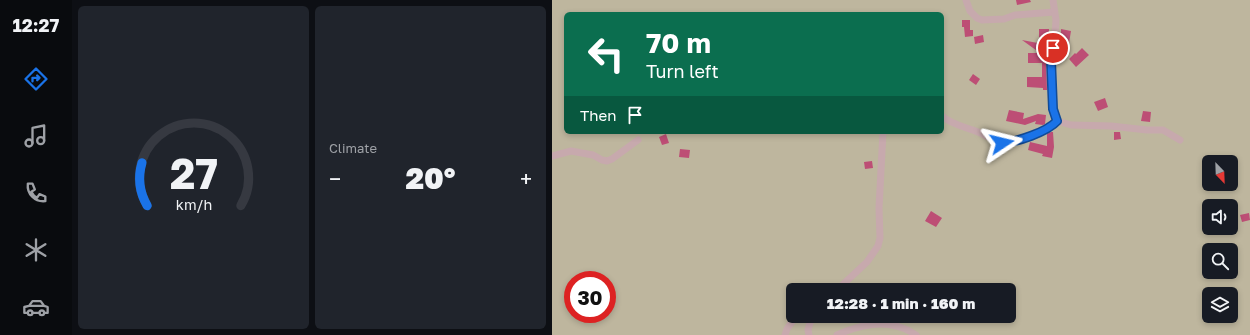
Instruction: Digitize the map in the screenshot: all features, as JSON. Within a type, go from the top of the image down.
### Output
[{"type":"street","points":[[966,0],[970,11],[977,18],[982,20],[1004,19],[1015,16],[1054,12]]},
{"type":"street","points":[[1053,0],[1056,20],[1056,36],[1051,61],[1053,109],[1057,121]]},
{"type":"street","points":[[944,117],[951,122],[980,132],[991,139],[1002,143],[1012,143],[1024,139],[1055,124],[1057,121]]},
{"type":"street","points":[[1057,121],[1071,125],[1163,130],[1180,140]]},
{"type":"street","points":[[844,283],[867,262],[878,246],[880,238],[879,200],[883,134]]},
{"type":"street","points":[[552,156],[571,151],[593,155],[607,161],[638,140]]},
{"type":"street","points":[[785,335],[791,323]]},
{"type":"street","points":[[810,323],[808,330],[810,335]]},
{"type":"street","points":[[837,335],[858,327],[884,323],[893,324],[911,331],[916,335]]},
{"type":"shaded area","points":[[552,0],[1250,0],[1250,335],[552,335]]},
{"type":"building","points":[[1016,0],[1030,0],[1031,2],[1017,5]]},
{"type":"building","points":[[962,20],[970,20],[970,30],[973,30],[973,36],[965,37],[964,27],[962,27]]},
{"type":"building","points":[[1039,29],[1049,29],[1049,37],[1039,37]]},
{"type":"building","points":[[1061,29],[1071,31],[1069,43],[1066,43],[1064,58],[1057,57]]},
{"type":"building","points":[[983,35],[984,42],[975,44],[974,37]]},
{"type":"building","points":[[1022,40],[1048,45],[1046,61],[1047,90],[1043,90],[1043,88],[1027,87],[1027,77],[1042,77],[1042,63],[1028,63],[1028,53],[1040,53]]},
{"type":"building","points":[[1082,48],[1089,55],[1076,67],[1069,59]]},
{"type":"building","points":[[973,74],[980,79],[976,85],[969,80]]},
{"type":"building","points":[[1105,98],[1108,107],[1098,111],[1094,102]]},
{"type":"building","points":[[1009,110],[1024,113],[1023,119],[1038,114],[1046,115],[1045,124],[1035,124],[1036,121],[1025,125],[1006,121]]},
{"type":"building","points":[[1143,111],[1151,112],[1150,122],[1141,121]]},
{"type":"building","points":[[1053,132],[1054,147],[1052,158],[1042,156],[1043,154],[1028,150],[1030,142],[1047,146],[1047,134]]},
{"type":"building","points":[[1114,132],[1120,132],[1121,139],[1114,140]]},
{"type":"building","points":[[666,134],[669,143],[662,145],[659,137]]},
{"type":"building","points":[[680,149],[690,150],[689,158],[679,157]]},
{"type":"building","points":[[872,161],[873,168],[865,169],[864,162]]},
{"type":"building","points":[[931,211],[942,218],[936,227],[925,221]]},
{"type":"building","points":[[1249,213],[1250,220],[1242,222],[1240,215]]},
{"type":"route","points":[[1002,143],[1012,143],[1024,139],[1055,124],[1057,121],[1053,109],[1051,61],[1053,48]]}]
